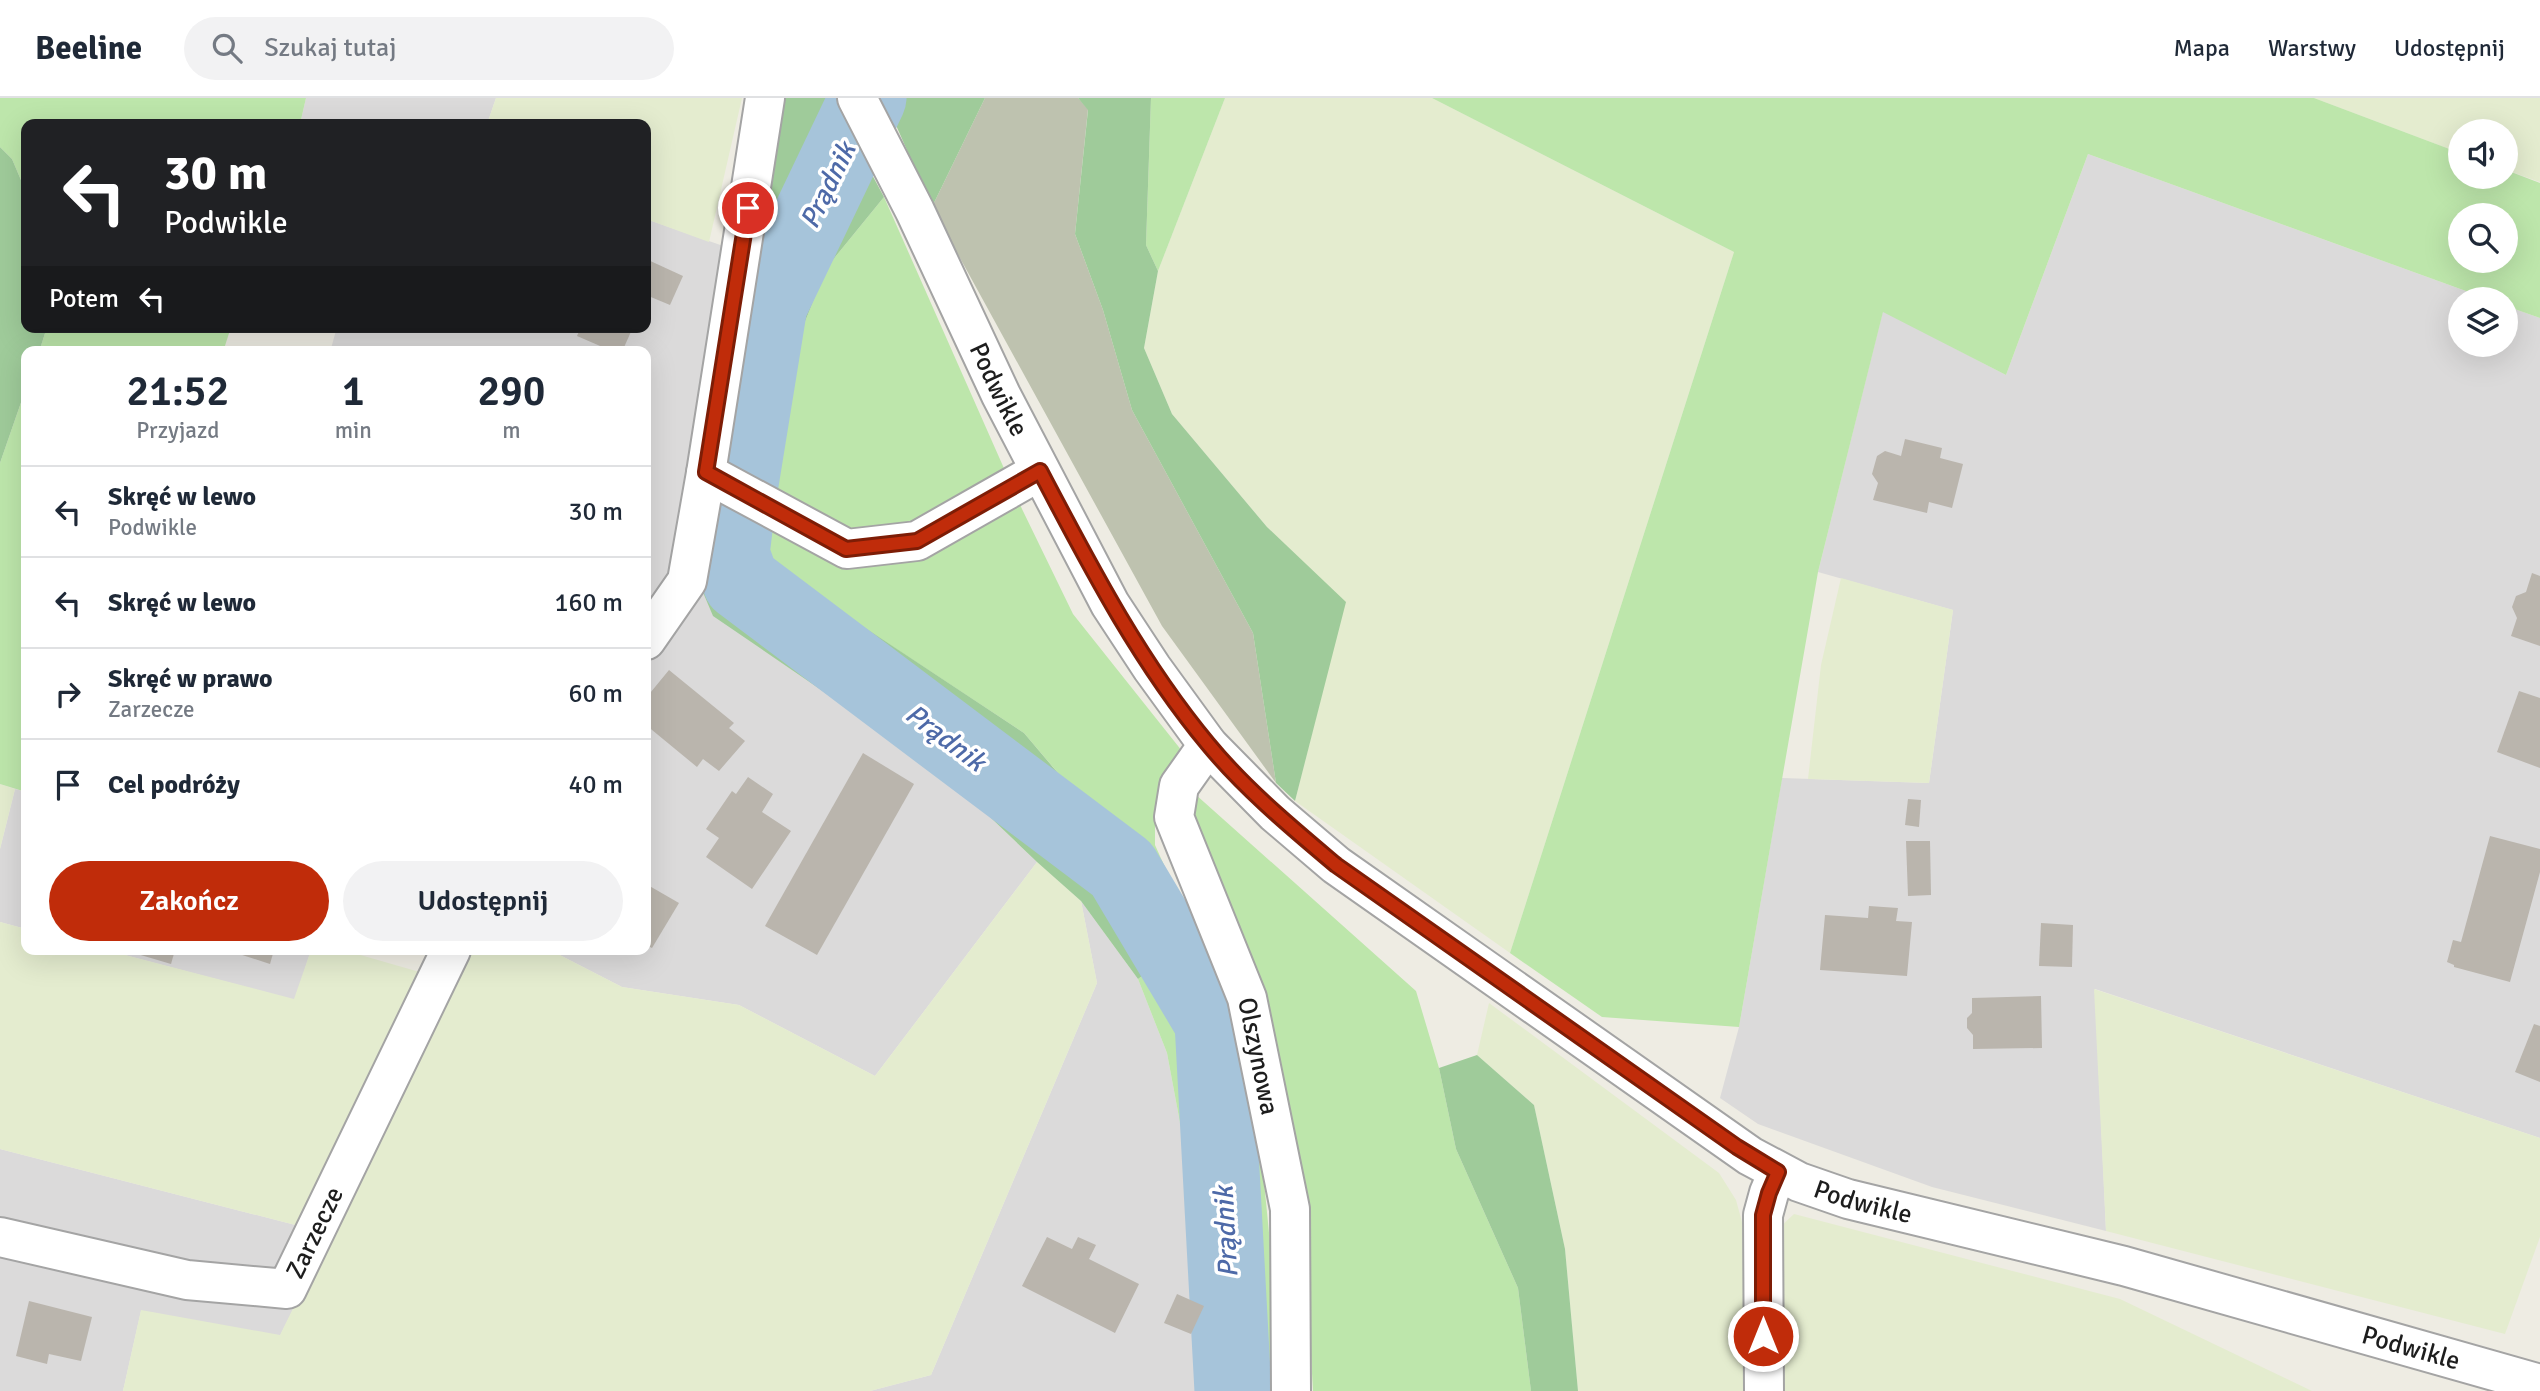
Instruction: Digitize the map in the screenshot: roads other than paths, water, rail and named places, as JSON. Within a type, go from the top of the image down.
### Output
[{"type":"street","points":[[651,633],[687,581],[710,475],[765,98]]},
{"type":"street","name":"Podwikle","points":[[857,98],[1040,471],[1110,604],[1208,745],[1275,813],[1336,865],[1750,1156],[1778,1172],[1848,1199],[2124,1266],[2540,1384]]},
{"type":"street","points":[[710,475],[846,549],[917,541],[1040,471]]},
{"type":"street","name":"Olszynowa","points":[[1208,745],[1179,786],[1174,817],[1247,998],[1290,1209],[1291,1391]]},
{"type":"street","name":"Zarzecze","points":[[0,1237],[187,1280],[287,1289],[449,955]]},
{"type":"street","points":[[1764,1391],[1763,1215],[1778,1172]]},
{"type":"waterway","name":"Prądnik","points":[[868,98],[769,305],[731,554],[741,582],[1122,869],[1213,1022],[1233,1391]]}]
